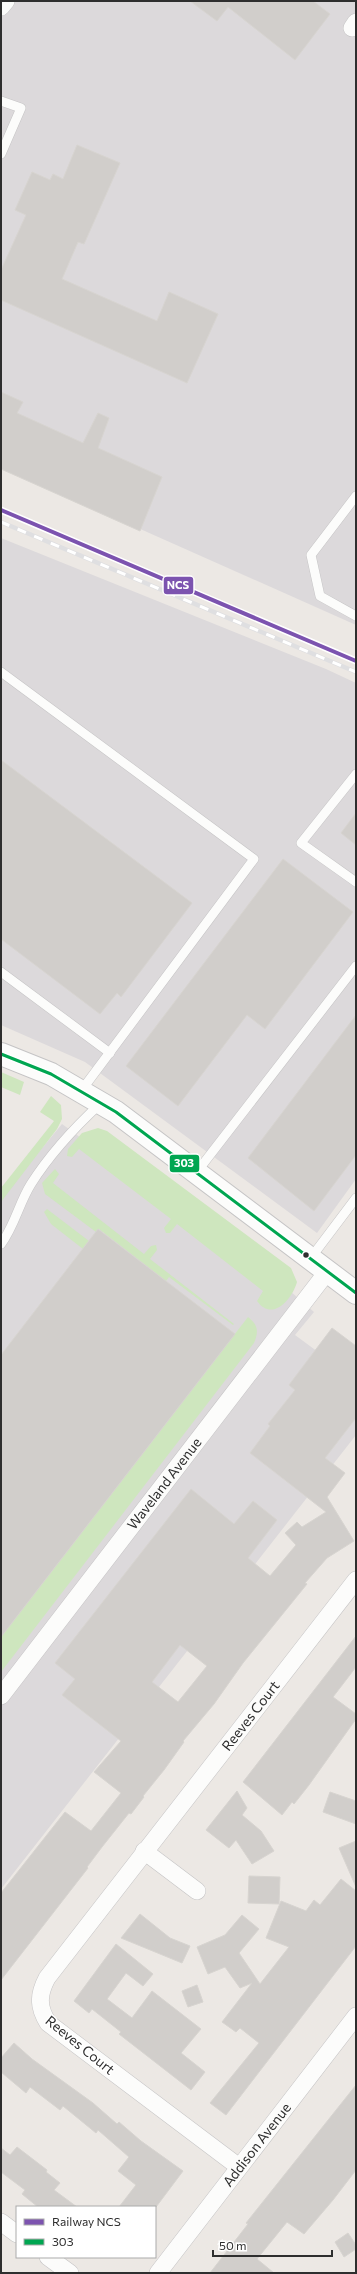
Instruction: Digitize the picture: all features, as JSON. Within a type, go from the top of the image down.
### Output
[{"type":"street","points":[[1,7],[6,1]]},
{"type":"street","points":[[1,1054],[51,1074],[116,1112],[356,1293]]},
{"type":"street","name":"Waveland Avenue","points":[[1,1696],[327,1272]]},
{"type":"street","name":"Reeves Court","points":[[239,2167],[48,2023],[42,2013],[40,1991],[47,1978],[144,1851],[356,1580]]},
{"type":"street","points":[[144,1851],[197,1891]]},
{"type":"street","name":"Addison Avenue","points":[[158,2273],[356,2016]]},
{"type":"street","points":[[1,2222],[16,2233]]},
{"type":"street","points":[[49,2258],[70,2273]]},
{"type":"lane","points":[[1,101],[21,108],[1,154]]},
{"type":"lane","points":[[356,496],[311,555],[320,596],[356,616]]},
{"type":"lane","points":[[1,672],[254,859],[81,1092]]},
{"type":"lane","points":[[356,774],[301,843],[356,882]]},
{"type":"lane","points":[[196,1173],[356,966]]},
{"type":"lane","points":[[1,972],[110,1053]]},
{"type":"lane","points":[[1,1244],[10,1232],[30,1184],[74,1129],[101,1103]]},
{"type":"lane","points":[[310,1259],[356,1198]]},
{"type":"shaded area","points":[[1,1],[356,1],[356,625],[1,467]]},
{"type":"shaded area","points":[[1,538],[326,669],[356,683],[356,1179],[317,1233],[85,1062],[1,1025]]},
{"type":"shaded area","points":[[62,1124],[290,1291],[314,1312],[295,1335],[356,1380],[356,1435],[1,1889],[1,1198]]},
{"type":"green space","points":[[1,1072],[24,1082],[20,1095],[1,1087]]},
{"type":"green space","points":[[51,1096],[61,1105],[62,1119],[57,1129],[1,1202],[1,1188],[54,1121],[40,1112]]},
{"type":"green space","points":[[98,1128],[107,1131],[291,1268],[297,1282],[291,1296],[281,1306],[275,1309],[263,1307],[257,1301],[263,1291],[177,1224],[170,1233],[166,1233],[164,1228],[171,1219],[79,1149],[72,1157],[67,1156],[68,1149],[82,1133]]},
{"type":"green space","points":[[55,1169],[59,1174],[53,1183],[144,1254],[151,1246],[156,1245],[157,1250],[150,1259],[234,1324],[233,1325],[169,1277],[166,1281],[99,1229],[96,1232],[45,1194],[42,1183]]},
{"type":"green space","points":[[47,1209],[89,1241],[83,1249],[51,1224],[44,1212]]},
{"type":"green space","points":[[248,1317],[257,1328],[257,1335],[254,1343],[1,1672],[1,1637]]},
{"type":"building","points":[[190,1],[313,1],[330,14],[295,60],[228,7],[217,21]]},
{"type":"building","points":[[77,145],[120,163],[84,244],[78,242],[62,279],[157,321],[169,292],[218,314],[187,383],[1,300],[1,270],[26,215],[15,210],[32,172],[50,180],[53,174],[63,179]]},
{"type":"building","points":[[1,392],[23,402],[17,413],[83,443],[98,413],[109,418],[98,448],[162,477],[140,531],[1,469]]},
{"type":"building","points":[[1,760],[192,903],[121,997],[117,993],[100,1014],[1,939]]},
{"type":"building","points":[[356,813],[356,845],[341,833]]},
{"type":"building","points":[[283,859],[353,912],[265,1029],[247,1015],[178,1106],[126,1066]]},
{"type":"building","points":[[356,1015],[356,1155],[314,1211],[248,1158]]},
{"type":"building","points":[[98,1229],[235,1334],[1,1637],[1,1355]]},
{"type":"building","points":[[332,1328],[356,1346],[356,1418],[325,1458],[345,1473],[327,1497],[354,1541],[327,1558],[305,1583],[307,1584],[243,1663],[214,1704],[183,1741],[184,1742],[131,1814],[129,1813],[102,1847],[87,1867],[88,1868],[1,1980],[1,1893],[65,1812],[91,1831],[121,1793],[94,1772],[121,1741],[62,1695],[75,1679],[55,1663],[191,1489],[234,1524],[253,1501],[277,1520],[248,1558],[270,1576],[296,1545],[285,1533],[297,1522],[302,1527],[326,1512],[250,1453],[270,1426],[268,1424],[295,1390],[289,1385]],"holes":[[[180,1645],[207,1666],[178,1702],[152,1682]]]},
{"type":"building","points":[[356,1636],[356,1667],[333,1697],[356,1714],[356,1719],[309,1785],[294,1804],[292,1802],[282,1815],[243,1782]]},
{"type":"building","points":[[237,1791],[247,1808],[242,1815],[261,1831],[274,1851],[252,1864],[236,1840],[229,1848],[206,1830]]},
{"type":"building","points":[[330,1792],[356,1801],[356,1824],[323,1812]]},
{"type":"building","points":[[356,1841],[356,1887],[339,1848]]},
{"type":"building","points":[[249,1876],[280,1877],[279,1904],[248,1903]]},
{"type":"building","points":[[341,1879],[356,1891],[356,1946],[226,2115],[210,2103],[259,2043],[240,2028],[236,2032],[222,2022],[252,1983],[240,1988],[225,1967],[208,1974],[197,1947],[225,1935],[242,1915],[259,1929],[239,1953],[260,1984],[289,1947],[266,1938],[281,1901],[306,1911],[314,1900],[320,1905]]},
{"type":"building","points":[[140,1914],[170,1938],[190,1946],[182,1963],[121,1938]]},
{"type":"building","points":[[116,1944],[153,1974],[143,1986],[126,1973],[107,1999],[132,2018],[152,1991],[201,2029],[181,2053],[205,2072],[191,2090],[119,2034],[121,2032],[92,2009],[89,2013],[74,2001]]},
{"type":"building","points":[[197,1985],[203,2002],[188,2007],[182,1991]]},
{"type":"building","points":[[14,2043],[32,2059],[93,2103],[117,2124],[119,2122],[141,2141],[183,2171],[156,2207],[120,2206],[136,2185],[118,2171],[129,2157],[98,2130],[96,2133],[63,2106],[60,2110],[30,2087],[26,2093],[1,2072],[1,2058]]},
{"type":"building","points":[[356,2085],[356,2170],[333,2200],[304,2234],[287,2222],[257,2259],[274,2273],[210,2273],[248,2224],[246,2223]]},
{"type":"building","points":[[17,2147],[47,2170],[46,2172],[60,2183],[54,2190],[76,2206],[37,2206],[22,2194],[25,2190],[1,2172],[1,2148],[10,2155]]},
{"type":"building","points":[[348,2233],[356,2245],[356,2249],[344,2257],[335,2242]]},
{"type":"railway","points":[[1,522],[356,672]]},
{"type":"rail line","name":"NCS","points":[[1,510],[356,661]]},
{"type":"transit line","name":"303","points":[[1,1054],[51,1074],[116,1112],[356,1293]]}]
